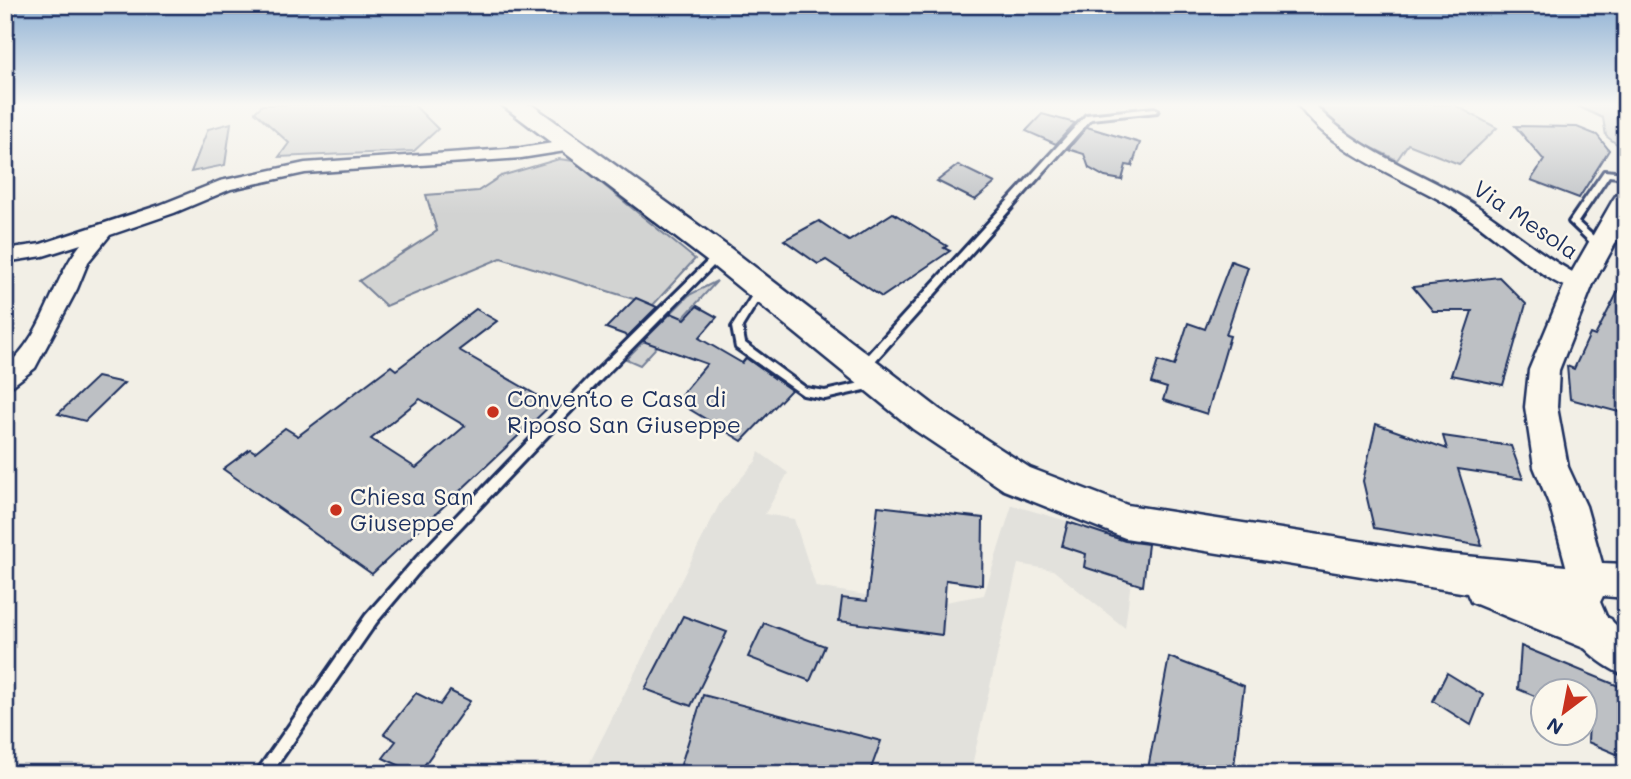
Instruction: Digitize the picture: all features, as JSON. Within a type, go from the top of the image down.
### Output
[{"type":"main road","points":[[567,141],[719,255],[926,419],[1017,479],[1087,508],[1125,521],[1436,571],[1587,585],[1601,579],[1626,580]]},
{"type":"main road","points":[[1611,645],[1583,612],[1581,594],[1587,585],[1568,506],[1551,467],[1541,407],[1544,370],[1579,284],[1626,200]]},
{"type":"main road","points":[[1568,506],[1602,551],[1626,574]]},
{"type":"main road","points":[[1436,571],[1507,596],[1611,645]]},
{"type":"street","name":"Via Mesola","points":[[1351,141],[1476,214],[1557,275],[1579,284]]},
{"type":"street","points":[[5,256],[43,250],[167,209],[226,186],[305,168],[521,153],[572,145]]},
{"type":"street","points":[[5,379],[27,362],[67,289],[79,260],[103,230]]},
{"type":"lane","points":[[761,288],[737,327],[740,345],[803,391],[825,395],[871,375],[1068,141]]},
{"type":"lane","points":[[1600,247],[1573,222],[1607,173],[1626,176]]},
{"type":"lane","points":[[262,774],[371,620],[421,561],[592,382],[719,255]]},
{"type":"shaded area","points":[[203,141],[228,141],[225,165],[191,172]]},
{"type":"shaded area","points":[[287,141],[425,141],[414,151],[279,157],[289,143]]},
{"type":"shaded area","points":[[1359,141],[1483,141],[1459,164],[1408,144],[1397,160]]},
{"type":"shaded area","points":[[1613,141],[1626,141],[1626,151]]},
{"type":"shaded area","points":[[559,159],[574,161],[695,259],[653,305],[501,258],[386,306],[359,281],[437,231],[426,195],[478,191],[501,176]]},
{"type":"shaded area","points":[[717,281],[640,365],[626,359],[689,295]]},
{"type":"shaded area","points":[[759,452],[788,473],[765,514],[794,519],[816,587],[928,605],[984,595],[1012,505],[1136,541],[1125,628],[1053,570],[1018,564],[970,774],[584,774],[720,503],[756,461]]},
{"type":"building","points":[[1075,141],[1140,143],[1132,166],[1126,165],[1122,180],[1105,177],[1089,168],[1084,154],[1068,149]]},
{"type":"building","points":[[1528,141],[1602,141],[1609,150],[1579,198],[1531,180],[1544,160]]},
{"type":"building","points":[[958,165],[995,183],[975,200],[937,181]]},
{"type":"building","points":[[893,213],[947,246],[944,248],[950,251],[882,297],[826,260],[818,264],[784,240],[819,221],[849,241]]},
{"type":"building","points":[[1231,261],[1248,267],[1226,335],[1230,336],[1207,414],[1163,400],[1167,388],[1151,383],[1158,361],[1174,366],[1188,323],[1205,329]]},
{"type":"building","points":[[1626,276],[1626,414],[1570,399],[1567,366],[1574,369],[1590,334],[1595,336]]},
{"type":"building","points":[[1499,277],[1526,304],[1503,385],[1451,375],[1472,311],[1433,311],[1413,287]]},
{"type":"building","points":[[636,298],[657,307],[628,336],[606,328]]},
{"type":"building","points":[[697,306],[717,317],[699,338],[742,363],[746,358],[791,390],[742,441],[676,401],[707,364],[643,341],[671,313],[685,319]]},
{"type":"building","name":"Convento e Casa di Riposo San Giuseppe","points":[[476,309],[497,321],[459,350],[552,404],[372,574],[223,469],[250,449],[255,452],[285,428],[298,436],[391,366],[396,370]],"holes":[[[420,399],[465,426],[416,468],[371,439]]]},
{"type":"building","points":[[97,377],[124,383],[85,421],[58,414]]},
{"type":"building","points":[[1376,424],[1447,449],[1443,436],[1511,446],[1523,479],[1458,469],[1482,546],[1374,528],[1363,481]]},
{"type":"building","points":[[878,506],[983,518],[982,585],[946,580],[942,635],[839,621],[842,598],[867,601]]},
{"type":"building","points":[[1068,522],[1125,541],[1148,544],[1143,586],[1084,567],[1086,554],[1062,546]]},
{"type":"building","points":[[683,616],[727,632],[691,706],[645,689]]},
{"type":"building","points":[[764,623],[825,646],[810,681],[748,657]]},
{"type":"building","points":[[1521,646],[1599,678],[1530,678],[1530,694],[1518,689]]},
{"type":"building","points":[[1169,657],[1244,686],[1233,774],[1147,774]]},
{"type":"building","points":[[1447,673],[1483,695],[1471,725],[1433,701]]},
{"type":"building","points":[[1600,678],[1626,689],[1626,758],[1600,747]]},
{"type":"building","points":[[450,691],[470,701],[418,774],[383,758],[396,741],[384,734],[416,693],[440,705]]},
{"type":"building","points":[[703,695],[881,741],[869,774],[678,774]]},
{"type":"place","name":"Convento e Casa di Riposo San Giuseppe","points":[[493,412]]},
{"type":"place","name":"Chiesa San Giuseppe","points":[[336,510]]}]
